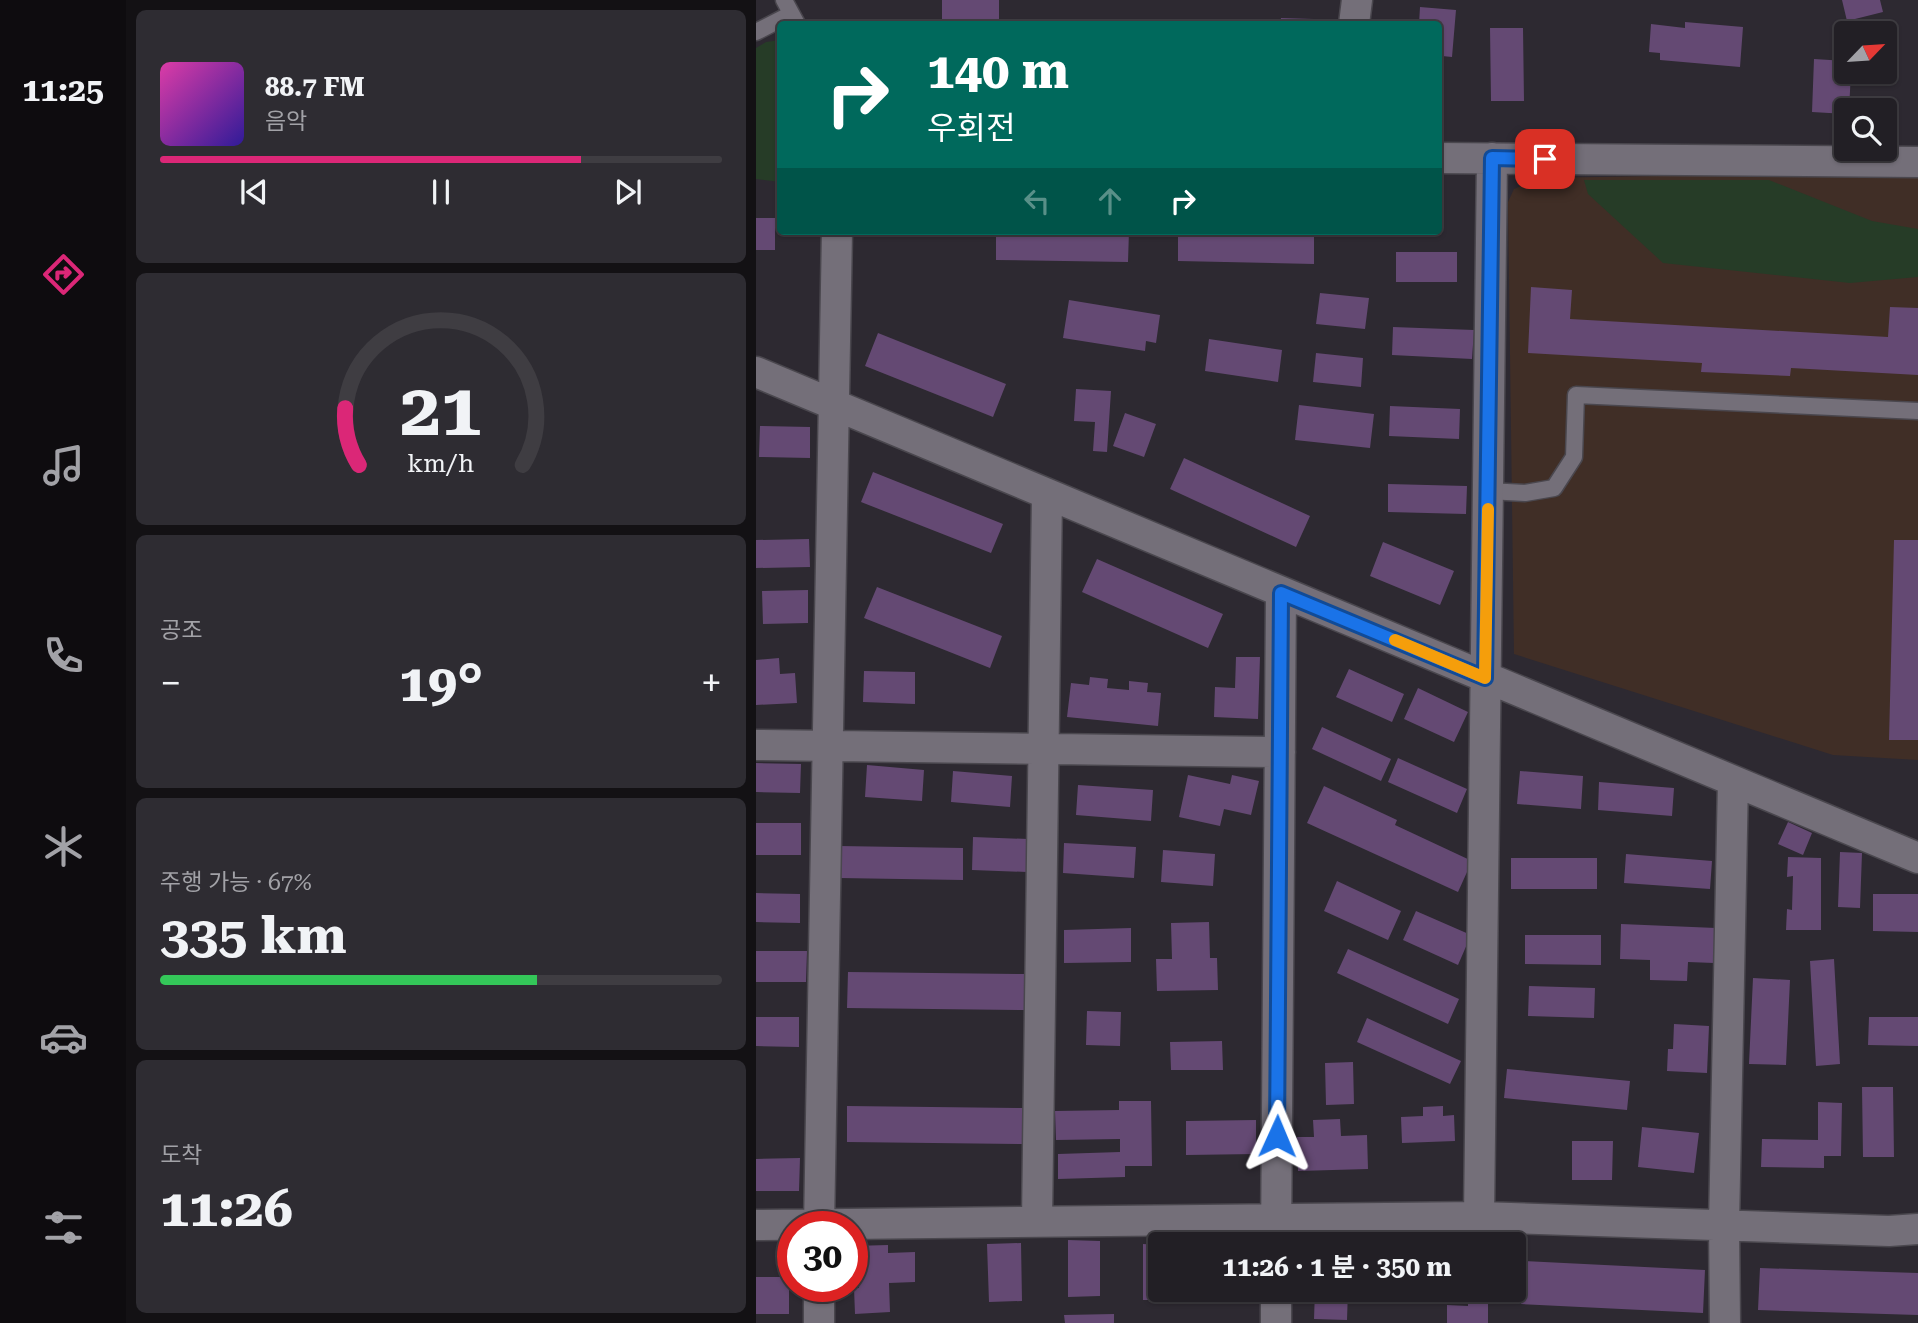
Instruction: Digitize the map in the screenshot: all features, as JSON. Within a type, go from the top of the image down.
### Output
[{"type":"street","points":[[1354,21],[1357,0]]},
{"type":"street","points":[[1442,158],[1918,162]]},
{"type":"street","points":[[1479,1217],[1492,158]]},
{"type":"street","points":[[819,1211],[837,235]]},
{"type":"street","points":[[756,372],[1918,858]]},
{"type":"street","points":[[1037,1220],[1047,495]]},
{"type":"street","points":[[1276,1231],[1281,593]]},
{"type":"street","points":[[756,745],[1280,752]]},
{"type":"street","points":[[1725,1323],[1724,1226],[1733,781]]},
{"type":"street","points":[[868,1225],[1037,1220],[1276,1231],[1479,1217],[1889,1231],[1918,1229]]},
{"type":"street","points":[[756,1225],[777,1225]]},
{"type":"street","points":[[818,1323],[819,1302]]},
{"type":"street","points":[[1276,1302],[1276,1323]]},
{"type":"lane","points":[[756,32],[791,13]]},
{"type":"lane","points":[[1488,491],[1525,493],[1554,488],[1574,457],[1576,395],[1918,411]]},
{"type":"shaded area","points":[[1780,174],[1918,178],[1918,760],[1833,755],[1514,654],[1508,202],[1514,189],[1539,178]]},
{"type":"green space","points":[[777,40],[777,182],[756,179],[756,48],[766,42]]},
{"type":"green space","points":[[1584,180],[1769,180],[1872,221],[1918,229],[1918,277],[1850,283],[1663,263],[1588,194]]},
{"type":"building","points":[[942,0],[999,0],[999,21],[942,21]]},
{"type":"building","points":[[1842,0],[1880,0],[1883,12],[1847,21]]},
{"type":"building","points":[[1420,7],[1456,10],[1452,57],[1442,56],[1442,21],[1419,21]]},
{"type":"building","points":[[1281,18],[1314,19],[1314,21],[1280,21]]},
{"type":"building","points":[[1685,22],[1743,27],[1740,67],[1660,60],[1660,53],[1649,52],[1651,24],[1685,28]]},
{"type":"building","points":[[1490,28],[1523,28],[1524,101],[1491,101]]},
{"type":"building","points":[[1814,59],[1834,60],[1834,84],[1850,84],[1850,98],[1834,98],[1834,113],[1812,112]]},
{"type":"building","points":[[756,218],[775,218],[775,250],[756,250]]},
{"type":"building","points":[[996,235],[1129,235],[1128,262],[996,260]]},
{"type":"building","points":[[1178,235],[1314,235],[1314,264],[1178,261]]},
{"type":"building","points":[[1396,252],[1457,252],[1457,282],[1396,282]]},
{"type":"building","points":[[1531,287],[1572,290],[1570,319],[1888,337],[1890,307],[1918,308],[1918,375],[1791,368],[1790,376],[1701,372],[1702,363],[1528,353]]},
{"type":"building","points":[[1320,293],[1369,298],[1365,329],[1316,324]]},
{"type":"building","points":[[1069,300],[1160,315],[1156,343],[1146,341],[1145,351],[1063,338]]},
{"type":"building","points":[[1393,327],[1474,330],[1472,359],[1392,355]]},
{"type":"building","points":[[878,333],[1006,384],[993,417],[865,366]]},
{"type":"building","points":[[1209,339],[1282,350],[1278,382],[1205,371]]},
{"type":"building","points":[[1316,353],[1363,358],[1361,387],[1313,382]]},
{"type":"building","points":[[1076,389],[1111,391],[1107,452],[1093,451],[1095,422],[1074,421]]},
{"type":"building","points":[[1299,405],[1374,414],[1370,448],[1295,440]]},
{"type":"building","points":[[1390,406],[1460,409],[1459,439],[1389,436]]},
{"type":"building","points":[[1125,413],[1156,424],[1144,457],[1113,446]]},
{"type":"building","points":[[760,426],[810,427],[810,458],[759,457]]},
{"type":"building","points":[[1184,458],[1310,516],[1296,547],[1170,489]]},
{"type":"building","points":[[873,472],[1003,524],[991,553],[861,502]]},
{"type":"building","points":[[1388,484],[1467,486],[1466,514],[1388,512]]},
{"type":"building","points":[[809,539],[810,567],[756,568],[756,540]]},
{"type":"building","points":[[1894,540],[1918,540],[1918,740],[1889,740]]},
{"type":"building","points":[[1383,542],[1454,571],[1440,605],[1370,576]]},
{"type":"building","points":[[1097,559],[1223,614],[1208,648],[1082,592]]},
{"type":"building","points":[[877,587],[1002,636],[990,668],[864,618]]},
{"type":"building","points":[[808,590],[808,623],[763,624],[762,591]]},
{"type":"building","points":[[1236,657],[1260,657],[1258,719],[1214,717],[1215,687],[1235,688]]},
{"type":"building","points":[[779,658],[780,674],[795,673],[797,703],[756,705],[756,660]]},
{"type":"building","points":[[1349,669],[1404,694],[1392,722],[1336,697]]},
{"type":"building","points":[[864,671],[915,672],[915,704],[863,702]]},
{"type":"building","points":[[1090,677],[1108,679],[1107,688],[1129,690],[1129,681],[1148,683],[1147,692],[1161,693],[1158,726],[1067,717],[1071,683],[1089,685]]},
{"type":"building","points":[[1418,688],[1468,712],[1454,742],[1404,719]]},
{"type":"building","points":[[1322,727],[1391,759],[1381,781],[1312,749]]},
{"type":"building","points":[[1398,758],[1467,789],[1457,813],[1388,782]]},
{"type":"building","points":[[756,763],[801,764],[800,793],[756,792]]},
{"type":"building","points":[[867,765],[924,770],[922,801],[865,797]]},
{"type":"building","points":[[953,771],[1012,776],[1010,807],[951,802]]},
{"type":"building","points":[[1520,771],[1583,776],[1581,809],[1517,804]]},
{"type":"building","points":[[1188,775],[1230,784],[1232,775],[1259,781],[1251,815],[1224,809],[1220,826],[1179,817]]},
{"type":"building","points":[[1599,782],[1674,788],[1672,816],[1598,810]]},
{"type":"building","points":[[1078,785],[1153,790],[1151,821],[1076,815]]},
{"type":"building","points":[[1324,786],[1397,820],[1395,825],[1472,861],[1458,892],[1307,823]]},
{"type":"building","points":[[1788,822],[1812,833],[1803,855],[1778,844]]},
{"type":"building","points":[[756,823],[801,823],[801,855],[756,855]]},
{"type":"building","points":[[973,837],[1028,839],[1027,872],[972,870]]},
{"type":"building","points":[[1064,843],[1136,847],[1134,878],[1063,873]]},
{"type":"building","points":[[839,846],[963,848],[963,880],[839,878]]},
{"type":"building","points":[[1163,850],[1215,854],[1213,886],[1161,882]]},
{"type":"building","points":[[1840,852],[1862,853],[1860,908],[1838,907]]},
{"type":"building","points":[[1626,854],[1712,861],[1710,889],[1624,883]]},
{"type":"building","points":[[1788,857],[1821,858],[1821,930],[1786,930],[1787,909],[1792,910],[1793,876],[1787,877]]},
{"type":"building","points":[[1511,858],[1597,858],[1597,889],[1511,889]]},
{"type":"building","points":[[1337,881],[1401,911],[1388,940],[1324,911]]},
{"type":"building","points":[[756,893],[800,894],[800,923],[756,922]]},
{"type":"building","points":[[1873,894],[1918,894],[1918,932],[1873,931]]},
{"type":"building","points":[[1416,911],[1471,935],[1458,965],[1403,940]]},
{"type":"building","points":[[1209,922],[1210,958],[1217,958],[1218,990],[1157,991],[1156,959],[1172,959],[1171,923]]},
{"type":"building","points":[[1621,924],[1716,928],[1714,963],[1688,962],[1687,981],[1650,980],[1650,960],[1620,959]]},
{"type":"building","points":[[1131,928],[1131,962],[1064,963],[1064,930]]},
{"type":"building","points":[[1525,935],[1601,935],[1601,965],[1525,964]]},
{"type":"building","points":[[1348,949],[1459,999],[1448,1024],[1337,973]]},
{"type":"building","points":[[756,951],[807,951],[806,982],[756,982]]},
{"type":"building","points":[[1834,959],[1840,1064],[1816,1066],[1810,961]]},
{"type":"building","points":[[848,972],[1027,974],[1027,1010],[847,1008]]},
{"type":"building","points":[[1753,978],[1790,980],[1786,1065],[1749,1064]]},
{"type":"building","points":[[1529,986],[1595,988],[1594,1018],[1528,1016]]},
{"type":"building","points":[[1087,1011],[1121,1012],[1120,1046],[1086,1045]]},
{"type":"building","points":[[756,1017],[799,1017],[799,1047],[756,1046]]},
{"type":"building","points":[[1869,1017],[1918,1017],[1918,1046],[1868,1045]]},
{"type":"building","points":[[1367,1018],[1461,1061],[1450,1084],[1357,1042]]},
{"type":"building","points":[[1674,1024],[1709,1026],[1707,1073],[1667,1071],[1668,1049],[1673,1049]]},
{"type":"building","points":[[1222,1041],[1223,1070],[1171,1070],[1170,1042]]},
{"type":"building","points":[[1353,1062],[1354,1104],[1326,1105],[1325,1063]]},
{"type":"building","points":[[1507,1069],[1630,1081],[1627,1110],[1504,1098]]},
{"type":"building","points":[[1862,1087],[1893,1087],[1894,1157],[1863,1157]]},
{"type":"building","points":[[1119,1101],[1151,1101],[1152,1166],[1125,1166],[1125,1177],[1058,1179],[1058,1154],[1120,1152],[1120,1139],[1056,1140],[1055,1111],[1119,1110]]},
{"type":"building","points":[[1818,1102],[1842,1103],[1841,1156],[1824,1156],[1824,1168],[1761,1167],[1762,1139],[1818,1140]]},
{"type":"building","points":[[847,1106],[1027,1108],[1027,1144],[847,1142]]},
{"type":"building","points":[[1443,1106],[1443,1116],[1454,1115],[1455,1141],[1402,1143],[1401,1117],[1423,1116],[1423,1107]]},
{"type":"building","points":[[1340,1119],[1341,1136],[1367,1135],[1368,1169],[1298,1171],[1297,1137],[1314,1137],[1313,1120]]},
{"type":"building","points":[[1256,1120],[1256,1154],[1186,1155],[1186,1121]]},
{"type":"building","points":[[1642,1127],[1699,1133],[1694,1173],[1638,1167]]},
{"type":"building","points":[[1572,1141],[1613,1141],[1612,1180],[1572,1180]]},
{"type":"building","points":[[800,1158],[799,1191],[756,1191],[756,1159]]},
{"type":"building","points":[[1068,1240],[1100,1241],[1100,1296],[1068,1297]]},
{"type":"building","points":[[1021,1243],[1022,1301],[989,1302],[987,1244]]},
{"type":"building","points":[[1143,1244],[1148,1244],[1148,1300],[1143,1300]]},
{"type":"building","points":[[888,1245],[888,1253],[915,1252],[915,1282],[889,1283],[890,1312],[855,1314],[855,1302],[868,1302],[868,1246]]},
{"type":"building","points":[[1526,1261],[1705,1270],[1703,1313],[1521,1304],[1526,1302]]},
{"type":"building","points":[[1760,1268],[1918,1273],[1918,1315],[1758,1310]]},
{"type":"building","points":[[756,1277],[777,1277],[777,1302],[789,1302],[789,1314],[756,1314]]},
{"type":"building","points":[[1315,1302],[1348,1302],[1347,1320],[1314,1319]]},
{"type":"building","points":[[1468,1302],[1488,1302],[1488,1323],[1447,1323],[1447,1305],[1468,1306]]},
{"type":"building","points":[[1114,1314],[1114,1323],[1065,1323],[1064,1315]]},
{"type":"slow traffic","points":[[1395,640],[1485,678],[1488,509]]},
{"type":"route","points":[[1277,1136],[1281,593],[1485,678],[1492,158],[1545,159]]}]
